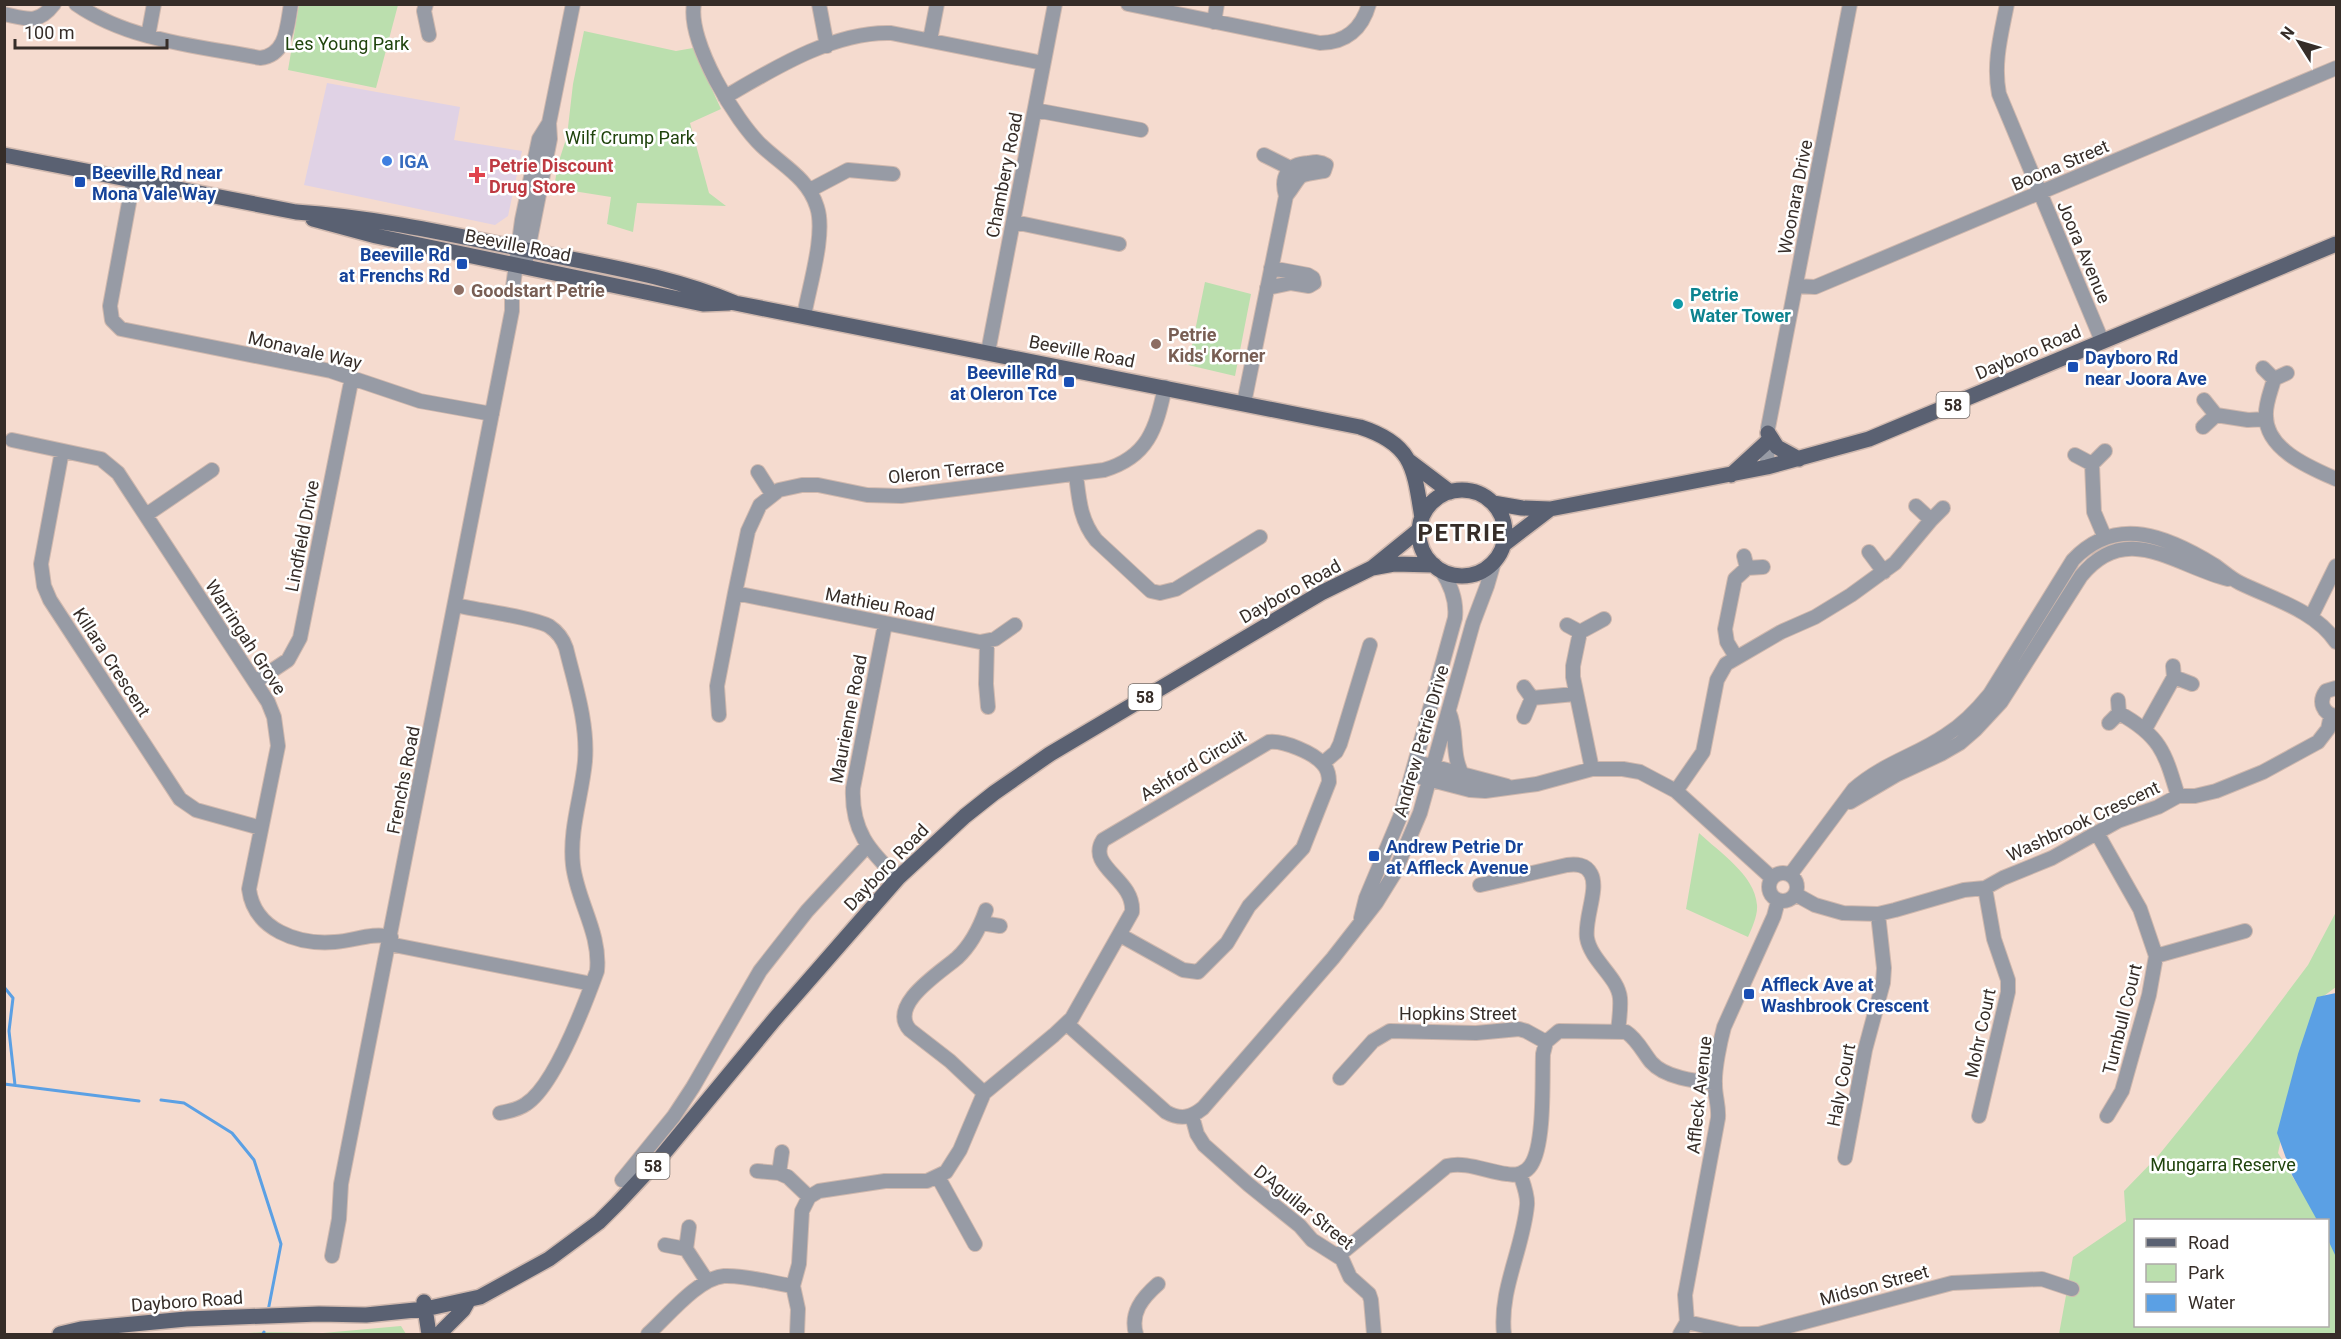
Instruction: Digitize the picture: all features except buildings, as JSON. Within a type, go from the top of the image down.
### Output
[{"type":"main road","name":"Beeville Road","points":[[4,155],[296,212],[319,222],[376,236],[522,257],[692,287],[735,303],[1165,387],[1369,430],[1397,444],[1409,461],[1450,492]]},
{"type":"main road","name":"Dayboro Road","points":[[1493,503],[1522,508],[1550,509],[1767,468],[1869,439],[2337,244]]},
{"type":"main road","points":[[1731,475],[1767,437],[1777,447],[1800,459]]},
{"type":"main road","points":[[1409,461],[1421,524],[1421,545],[1438,568]]},
{"type":"main road","name":"58","points":[[1421,524],[1436,500],[1450,492],[1463,490],[1476,492],[1493,503]]},
{"type":"main road","points":[[1493,503],[1504,526],[1503,545]]},
{"type":"main road","name":"Dayboro Road","points":[[1503,545],[1550,509]]},
{"type":"main road","name":"Dayboro Road","points":[[319,1314],[343,1308],[468,1301],[490,1292],[566,1248],[599,1222],[660,1158],[774,1020],[898,878],[965,816],[1050,754],[1321,593],[1372,568],[1421,524]]},
{"type":"main road","name":"58","points":[[1438,568],[1455,575],[1469,575],[1482,571],[1494,562],[1503,545]]},
{"type":"main road","name":"Dayboro Road","points":[[1372,568],[1394,564],[1438,568]]},
{"type":"main road","name":"Dayboro Road","points":[[60,1335],[81,1329],[186,1319],[405,1312],[505,1282]]},
{"type":"main road","points":[[437,1333],[463,1310],[468,1301]]},
{"type":"main road","points":[[431,1303],[437,1333]]},
{"type":"main road","points":[[405,1312],[421,1335]]},
{"type":"street","points":[[4,14],[33,20],[48,12],[54,4]]},
{"type":"street","points":[[76,4],[101,20],[148,36],[261,58],[269,57],[280,49],[291,4]]},
{"type":"street","points":[[148,36],[154,4]]},
{"type":"street","points":[[426,4],[425,22],[429,35]]},
{"type":"street","name":"Frenchs Road","points":[[332,1256],[339,1219],[341,1184],[512,311],[512,294],[550,139],[549,123],[573,4]]},
{"type":"street","points":[[694,4],[693,21],[699,44],[735,115],[762,146],[800,178],[810,190],[817,208],[820,221],[804,316]]},
{"type":"street","points":[[819,4],[827,46]]},
{"type":"street","points":[[930,40],[937,4]]},
{"type":"street","name":"Chambery Road","points":[[988,352],[1055,4]]},
{"type":"street","points":[[1128,4],[1330,43],[1340,40],[1357,29],[1365,18],[1369,4]]},
{"type":"street","points":[[1214,22],[1217,4]]},
{"type":"street","name":"Woonara Drive","points":[[1767,468],[1767,437],[1850,4]]},
{"type":"street","name":"Joora Avenue","points":[[2007,4],[1997,51],[1996,75],[2000,94],[2102,341]]},
{"type":"street","points":[[725,97],[777,67],[827,46],[866,34],[878,33],[930,40],[1043,63]]},
{"type":"street","name":"Boona Street","points":[[1796,286],[1815,287],[2337,68]]},
{"type":"street","points":[[1035,110],[1141,130]]},
{"type":"street","points":[[1264,155],[1295,172]]},
{"type":"street","points":[[1244,403],[1286,196],[1284,189],[1299,163],[1321,162],[1332,167]]},
{"type":"street","points":[[810,190],[848,170],[893,174]]},
{"type":"street","points":[[99,327],[112,320],[110,306],[133,181]]},
{"type":"street","points":[[1014,222],[1119,244]]},
{"type":"street","points":[[1268,288],[1290,283],[1309,286],[1314,283],[1313,278],[1308,275],[1271,268]]},
{"type":"street","name":"Monavale Way","points":[[112,320],[126,330],[331,371],[420,401],[492,414]]},
{"type":"street","points":[[2263,368],[2274,379]]},
{"type":"street","points":[[2274,379],[2287,373]]},
{"type":"street","name":"Lindfield Drive","points":[[255,682],[288,660],[300,638],[352,377]]},
{"type":"street","points":[[2274,379],[2265,419],[2274,438],[2287,453],[2303,464],[2337,479]]},
{"type":"street","name":"Oleron Terrace","points":[[772,494],[794,485],[809,484],[867,495],[901,496],[1076,475],[1115,467],[1136,454],[1155,426],[1165,387]]},
{"type":"street","points":[[2204,400],[2216,415],[2248,420],[2265,419]]},
{"type":"street","points":[[2203,427],[2216,415]]},
{"type":"street","name":"Warringah Grove","points":[[12,440],[101,459],[118,473],[268,702],[274,717],[278,746],[249,889],[254,909],[266,923],[288,936],[310,942],[337,942],[380,935],[390,940],[592,984]]},
{"type":"street","name":"Killara Crescent","points":[[62,451],[41,564],[44,586],[50,600],[180,799],[196,810],[261,828]]},
{"type":"street","points":[[2105,451],[2092,464],[2094,512],[2105,538]]},
{"type":"street","points":[[2075,455],[2092,464]]},
{"type":"street","points":[[146,515],[212,470]]},
{"type":"street","points":[[718,715],[717,686],[750,522],[760,506],[772,494],[758,472]]},
{"type":"street","points":[[1076,475],[1080,509],[1089,532],[1159,598],[1260,537]]},
{"type":"street","points":[[1916,506],[1930,520]]},
{"type":"street","points":[[1676,790],[1703,752],[1720,672],[1726,664],[1781,632],[1815,617],[1884,572],[1943,508]]},
{"type":"street","points":[[1790,875],[1854,789],[1867,777],[1882,767],[1944,737],[1977,711],[1990,694],[2073,560],[2081,552],[2105,538],[2127,534],[2158,537],[2215,566],[2234,580],[2322,624],[2337,642]]},
{"type":"street","points":[[1843,806],[1880,783],[1951,748],[1975,730],[2001,702],[2081,576],[2100,558],[2123,548],[2146,549],[2212,575],[2234,580]]},
{"type":"street","points":[[1869,552],[1884,572]]},
{"type":"street","name":"Andrew Petrie Drive","points":[[1192,1116],[1203,1108],[1334,958],[1386,889],[1402,858],[1420,813],[1473,623],[1488,586],[1494,562]]},
{"type":"street","points":[[1736,657],[1727,642],[1725,629],[1735,579],[1745,562],[1763,567]]},
{"type":"street","points":[[2311,618],[2337,566]]},
{"type":"street","name":"Andrew Petrie Drive","points":[[1361,920],[1366,898],[1395,831],[1455,618],[1454,595],[1449,582],[1438,568]]},
{"type":"street","name":"Mathieu Road","points":[[735,593],[987,642]]},
{"type":"street","points":[[455,605],[548,626],[562,638],[584,728],[585,760],[572,849],[577,884],[597,944],[598,956],[592,984],[548,1081],[528,1103],[500,1113]]},
{"type":"street","points":[[1580,632],[1604,620]]},
{"type":"street","name":"Maurienne Road","points":[[885,624],[853,788],[854,814],[867,846],[898,878]]},
{"type":"street","points":[[988,707],[987,642],[1015,625]]},
{"type":"street","points":[[1567,625],[1580,632]]},
{"type":"street","points":[[1580,632],[1573,666],[1575,694],[1592,769]]},
{"type":"street","points":[[1120,935],[1183,970],[1198,972],[1227,943],[1249,906],[1303,848],[1329,782],[1328,772],[1323,763],[1336,752],[1340,744],[1370,645]]},
{"type":"street","points":[[2145,729],[2173,671],[2192,684]]},
{"type":"street","points":[[2334,715],[2324,709],[2322,700],[2326,691],[2337,688]]},
{"type":"street","points":[[1524,717],[1528,693],[1575,694]]},
{"type":"street","points":[[2109,723],[2119,706],[2154,738],[2163,751],[2178,796]]},
{"type":"street","points":[[1449,712],[1454,723],[1455,759],[1462,774]]},
{"type":"street","name":"Washbrook Crescent","points":[[1795,894],[1815,905],[1844,913],[1878,914],[1964,890],[1985,888],[2052,858],[2118,821],[2158,807],[2178,796],[2216,791],[2263,772],[2318,742],[2328,729],[2334,715]]},
{"type":"street","name":"Ashford Circuit","points":[[984,1093],[1067,1024],[1078,1009],[1132,912],[1129,891],[1100,858],[1099,849],[1103,840],[1269,742],[1286,743],[1323,763]]},
{"type":"street","points":[[1414,768],[1470,790],[1485,791],[1537,784],[1592,769],[1623,769],[1640,772],[1676,790],[1772,878]]},
{"type":"street","points":[[1431,773],[1462,774],[1509,786]]},
{"type":"street","name":"Turnbull Court","points":[[2097,833],[2140,909],[2156,956],[2149,995],[2122,1091],[2107,1116]]},
{"type":"street","name":"Dayboro Road","points":[[622,1180],[687,1097],[766,962],[807,911],[867,846]]},
{"type":"street","points":[[1480,885],[1567,865],[1576,864],[1587,868],[1591,873],[1593,885],[1586,931],[1588,942],[1593,954],[1618,989],[1620,998],[1618,1031]]},
{"type":"street","points":[[1780,873],[1790,875],[1797,886],[1795,894],[1788,901],[1778,901],[1769,891],[1772,878],[1780,873]]},
{"type":"street","name":"Mohr Court","points":[[1979,1116],[2008,992],[2008,980],[1994,939],[1985,888]]},
{"type":"street","name":"Affleck Avenue","points":[[1687,1322],[1685,1295],[1719,1111],[1714,1083],[1724,1027],[1774,916],[1778,901]]},
{"type":"street","name":"Haly Court","points":[[1845,1158],[1865,1050],[1883,983],[1884,968],[1878,914]]},
{"type":"street","points":[[797,1335],[798,1309],[793,1286],[799,1264],[802,1211],[809,1197],[819,1191],[885,1181],[916,1182],[938,1177],[951,1167],[956,1158],[984,1093],[950,1061],[909,1030],[903,1018],[907,1005],[937,973],[957,957],[984,917],[1000,926]]},
{"type":"street","points":[[2156,956],[2245,931]]},
{"type":"street","points":[[1067,1024],[1166,1112],[1178,1117],[1192,1116]]},
{"type":"street","name":"Hopkins Street","points":[[1340,1078],[1373,1041],[1390,1031],[1476,1033],[1519,1029],[1546,1042]]},
{"type":"street","points":[[1339,1255],[1447,1166],[1454,1164],[1505,1174],[1520,1174],[1532,1164],[1539,1138],[1543,1053],[1546,1042],[1558,1031],[1618,1031],[1632,1036],[1659,1069],[1679,1076],[1714,1083]]},
{"type":"street","name":"D'Aguilar Street","points":[[1192,1116],[1197,1134],[1204,1145],[1300,1226],[1312,1240],[1325,1250],[1339,1255],[1345,1262],[1350,1276],[1369,1294],[1374,1335]]},
{"type":"street","points":[[779,1173],[782,1152]]},
{"type":"street","points":[[757,1171],[779,1173],[809,1197]]},
{"type":"street","points":[[1504,1335],[1508,1285],[1527,1206],[1520,1174]]},
{"type":"street","points":[[938,1177],[975,1244]]},
{"type":"street","points":[[689,1227],[686,1249],[707,1281]]},
{"type":"street","points":[[665,1245],[686,1249]]},
{"type":"street","points":[[648,1335],[707,1281],[718,1277],[734,1277],[793,1286]]},
{"type":"street","name":"Midson Street","points":[[1687,1322],[1739,1334],[1759,1334],[1952,1283],[2042,1279],[2072,1289]]},
{"type":"street","points":[[1136,1335],[1135,1314],[1147,1293],[1158,1284]]},
{"type":"street","points":[[1680,1335],[1687,1322]]},
{"type":"shaded area","points":[[327,83],[460,107],[454,140],[522,151],[508,216],[495,225],[304,185]]},
{"type":"green space","name":"Les Young Park","points":[[299,5],[398,5],[376,88],[288,70]]},
{"type":"green space","name":"Wilf Crump Park","points":[[584,31],[676,51],[693,48],[721,109],[690,123],[709,193],[726,206],[637,203],[633,232],[607,224],[611,197],[554,188],[558,164],[567,136],[573,84]]},
{"type":"green space","points":[[1205,282],[1251,294],[1235,376],[1188,365]]},
{"type":"green space","points":[[1699,833],[1735,865],[1755,894],[1757,909],[1748,937],[1686,909]]},
{"type":"green space","name":"Mungarra Reserve","points":[[2336,912],[2336,987],[2317,1001],[2294,1079],[2278,1153],[2318,1219],[2134,1219],[2134,1327],[2329,1327],[2329,1236],[2336,1248],[2336,1334],[2059,1334],[2073,1257],[2126,1221],[2124,1191],[2158,1156],[2251,1041],[2308,965]]},
{"type":"green space","points":[[401,1326],[406,1334],[233,1334],[323,1333]]},
{"type":"water","points":[[2336,993],[2336,1257],[2329,1242],[2329,1219],[2316,1219],[2292,1175],[2277,1133],[2298,1054],[2317,997]]},
{"type":"waterway","points":[[4,987],[13,998],[9,1031],[15,1085]]},
{"type":"waterway","points":[[4,1084],[139,1101]]},
{"type":"waterway","points":[[161,1100],[184,1103],[232,1133],[254,1160],[281,1244],[268,1311]]},
{"type":"place","name":"IGA","points":[[387,161]]},
{"type":"place","name":"Petrie Discount Drug Store","points":[[477,175]]},
{"type":"place","name":"Beeville Rd near Mona Vale Way","points":[[80,182]]},
{"type":"place","name":"Beeville Rd at Frenchs Rd","points":[[462,264]]},
{"type":"place","name":"Goodstart Petrie","points":[[459,290]]},
{"type":"place","name":"Petrie Water Tower","points":[[1678,304]]},
{"type":"place","name":"Petrie Kids' Korner","points":[[1156,344]]},
{"type":"place","name":"Dayboro Rd near Joora Ave","points":[[2073,367]]},
{"type":"place","name":"Beeville Rd at Oleron Tce","points":[[1069,382]]},
{"type":"place","name":"Andrew Petrie Dr at Affleck Avenue","points":[[1374,856]]},
{"type":"place","name":"Affleck Ave at Washbrook Crescent","points":[[1749,994]]},
{"type":"district","name":"PETRIE","points":[[1462,533]]}]
